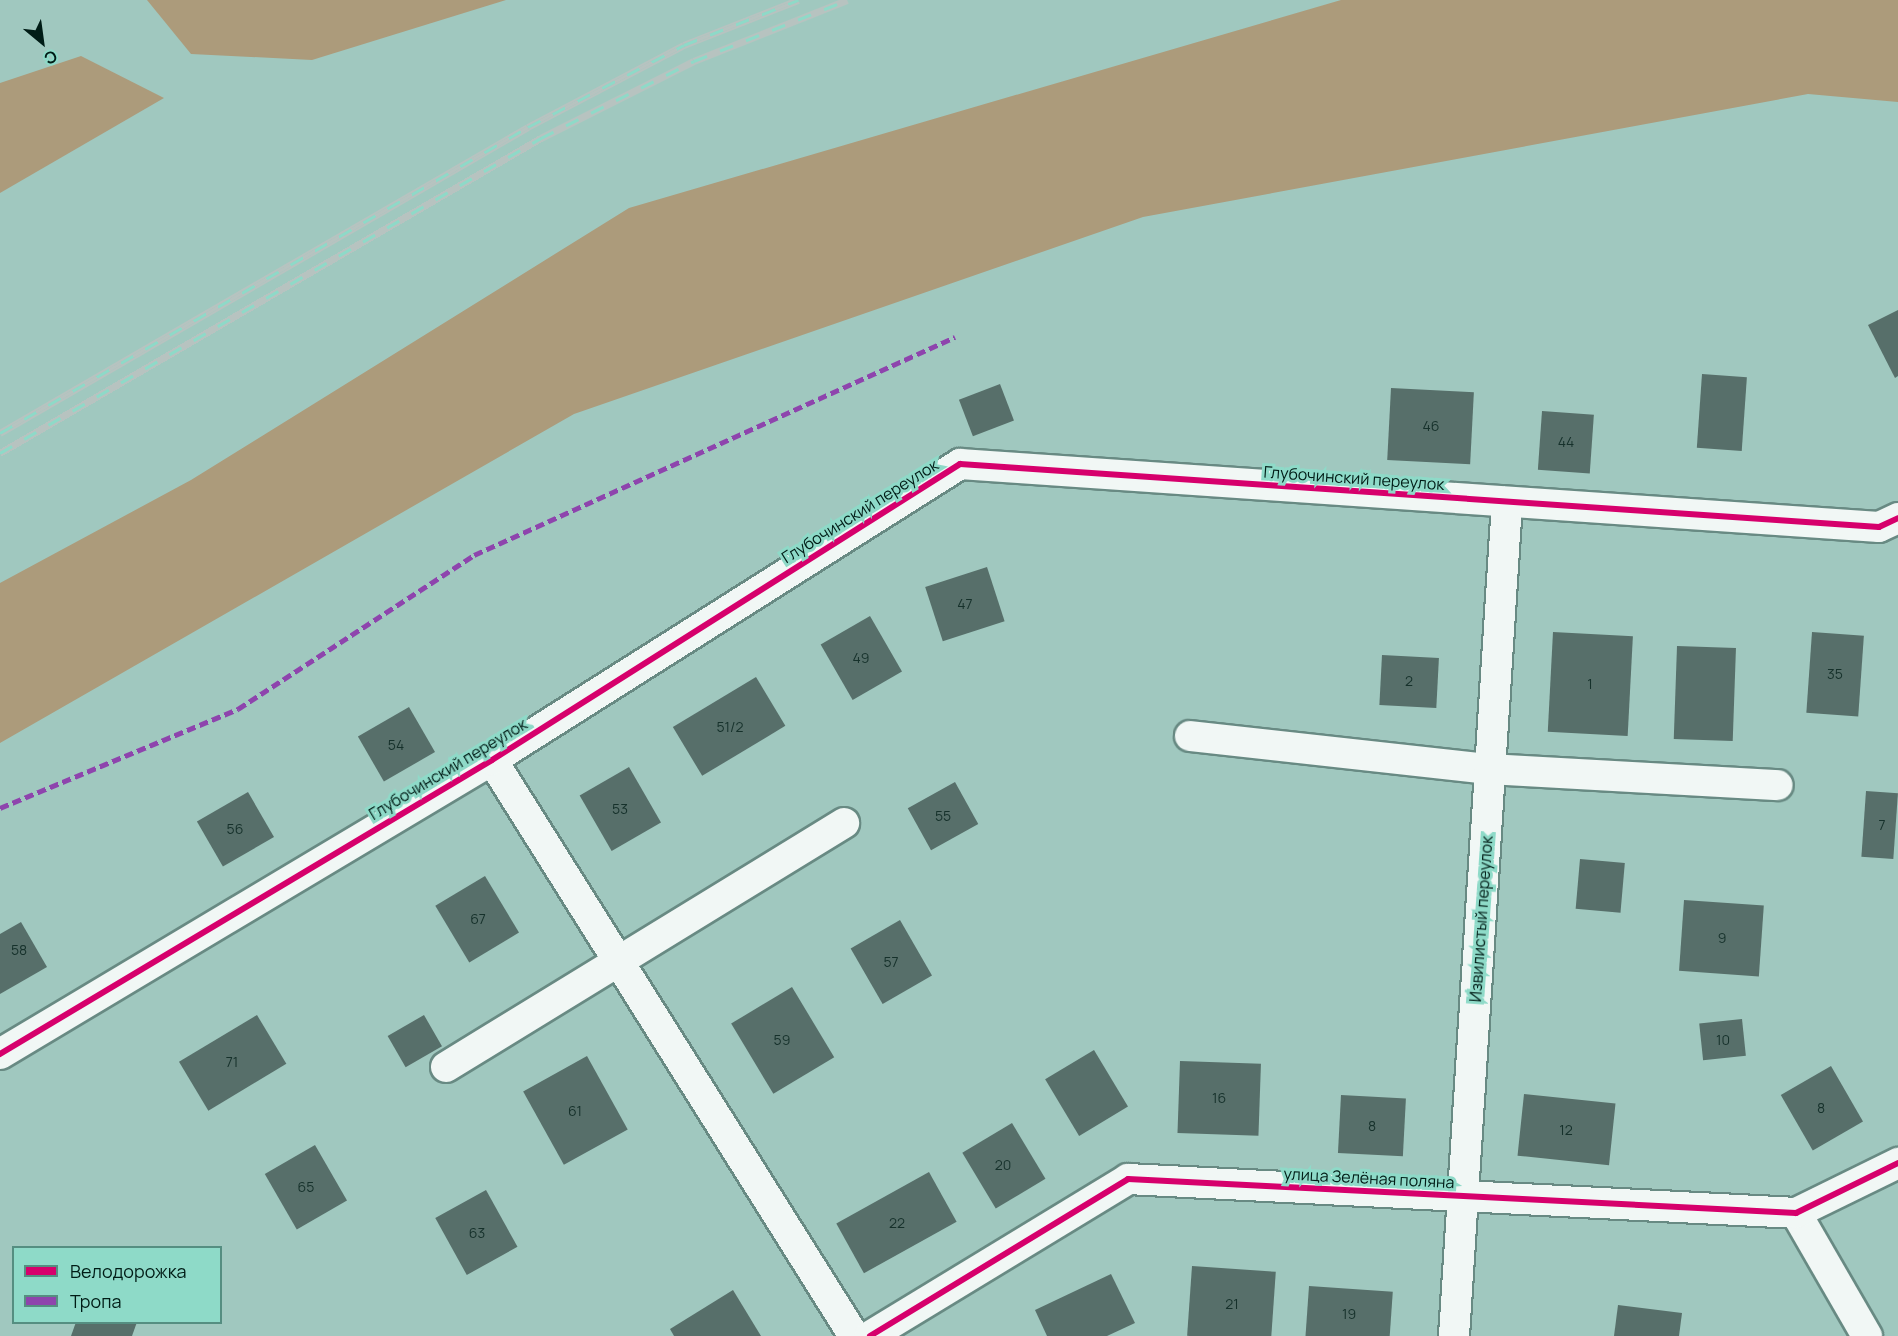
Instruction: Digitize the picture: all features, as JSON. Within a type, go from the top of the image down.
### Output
[{"type":"street","name":"Глубочинский переулок","points":[[0,1054],[492,760],[960,464],[1879,527],[1898,518]]},
{"type":"street","name":"Извилистый переулок","points":[[1454,1336],[1507,502]]},
{"type":"street","points":[[1190,736],[1490,769],[1778,785]]},
{"type":"street","points":[[492,760],[854,1336]]},
{"type":"street","points":[[446,1068],[615,959],[844,823]]},
{"type":"street","name":"улица Зелёная поляна","points":[[870,1336],[1128,1179],[1796,1213],[1898,1163]]},
{"type":"street","points":[[1796,1213],[1867,1336]]},
{"type":"shaded area","points":[[147,0],[506,0],[312,60],[191,54]]},
{"type":"shaded area","points":[[1341,0],[1898,0],[1898,102],[1808,94],[1143,217],[574,414],[0,743],[0,583],[191,480],[629,208]]},
{"type":"shaded area","points":[[81,56],[164,98],[0,193],[0,83]]},
{"type":"building","points":[[1898,310],[1898,376],[1895,378],[1868,325]]},
{"type":"building","points":[[1702,374],[1747,377],[1742,451],[1697,448]]},
{"type":"building","points":[[1000,384],[1014,420],[973,436],[959,400]]},
{"type":"building","points":[[1391,388],[1474,392],[1470,464],[1387,460]]},
{"type":"building","points":[[1542,411],[1594,415],[1590,473],[1538,470]]},
{"type":"building","points":[[987,567],[1005,621],[943,641],[925,587]]},
{"type":"building","points":[[870,616],[902,671],[853,700],[821,644]]},
{"type":"building","points":[[1553,632],[1633,636],[1628,736],[1548,732]]},
{"type":"building","points":[[1812,632],[1864,636],[1858,716],[1806,713]]},
{"type":"building","points":[[1677,646],[1736,648],[1733,741],[1674,739]]},
{"type":"building","points":[[1382,655],[1439,658],[1436,708],[1379,705]]},
{"type":"building","points":[[756,677],[785,726],[702,776],[673,727]]},
{"type":"building","points":[[409,707],[435,752],[384,782],[358,736]]},
{"type":"building","points":[[629,767],[661,822],[612,851],[580,796]]},
{"type":"building","points":[[955,782],[978,824],[931,850],[908,808]]},
{"type":"building","points":[[1866,791],[1898,793],[1893,859],[1861,857]]},
{"type":"building","points":[[248,792],[274,837],[223,867],[197,822]]},
{"type":"building","points":[[1580,859],[1625,863],[1620,913],[1576,909]]},
{"type":"building","points":[[485,876],[519,933],[469,962],[435,906]]},
{"type":"building","points":[[1684,900],[1764,906],[1759,976],[1679,971]]},
{"type":"building","points":[[900,920],[932,975],[883,1004],[851,948]]},
{"type":"building","points":[[21,922],[47,967],[0,994],[0,934]]},
{"type":"building","points":[[792,987],[834,1057],[773,1094],[731,1024]]},
{"type":"building","points":[[257,1015],[286,1064],[208,1111],[179,1062]]},
{"type":"building","points":[[424,1015],[442,1046],[406,1067],[388,1036]]},
{"type":"building","points":[[1742,1019],[1746,1056],[1703,1060],[1699,1023]]},
{"type":"building","points":[[1094,1050],[1128,1107],[1079,1136],[1045,1079]]},
{"type":"building","points":[[587,1056],[628,1129],[564,1165],[523,1091]]},
{"type":"building","points":[[1180,1061],[1261,1064],[1258,1136],[1177,1133]]},
{"type":"building","points":[[1831,1066],[1863,1121],[1813,1150],[1781,1095]]},
{"type":"building","points":[[1524,1094],[1615,1104],[1609,1165],[1518,1156]]},
{"type":"building","points":[[1341,1095],[1406,1098],[1403,1156],[1338,1153]]},
{"type":"building","points":[[1012,1123],[1045,1179],[996,1209],[962,1153]]},
{"type":"building","points":[[315,1145],[347,1200],[297,1229],[265,1174]]},
{"type":"building","points":[[929,1172],[957,1222],[864,1273],[836,1223]]},
{"type":"building","points":[[486,1190],[518,1247],[467,1275],[435,1218]]},
{"type":"building","points":[[1192,1266],[1276,1272],[1271,1336],[1187,1336]]},
{"type":"building","points":[[1111,1274],[1135,1323],[1107,1336],[1047,1336],[1035,1310]]},
{"type":"building","points":[[1309,1286],[1393,1292],[1390,1336],[1306,1336]]},
{"type":"building","points":[[733,1290],[761,1336],[674,1336],[670,1329]]},
{"type":"building","points":[[1618,1305],[1682,1313],[1679,1336],[1614,1336]]},
{"type":"building","points":[[75,1324],[136,1324],[132,1336],[71,1336]]},
{"type":"railway","points":[[0,433],[528,127],[684,45],[798,0]]},
{"type":"railway","points":[[0,453],[541,138],[694,61],[847,0]]},
{"type":"marked path","points":[[0,808],[238,709],[474,555],[955,337]]},
{"type":"cycle path","points":[[0,1054],[492,760],[960,464],[1879,527],[1898,518]]},
{"type":"cycle path","points":[[870,1336],[1128,1179],[1796,1213],[1898,1163]]}]
